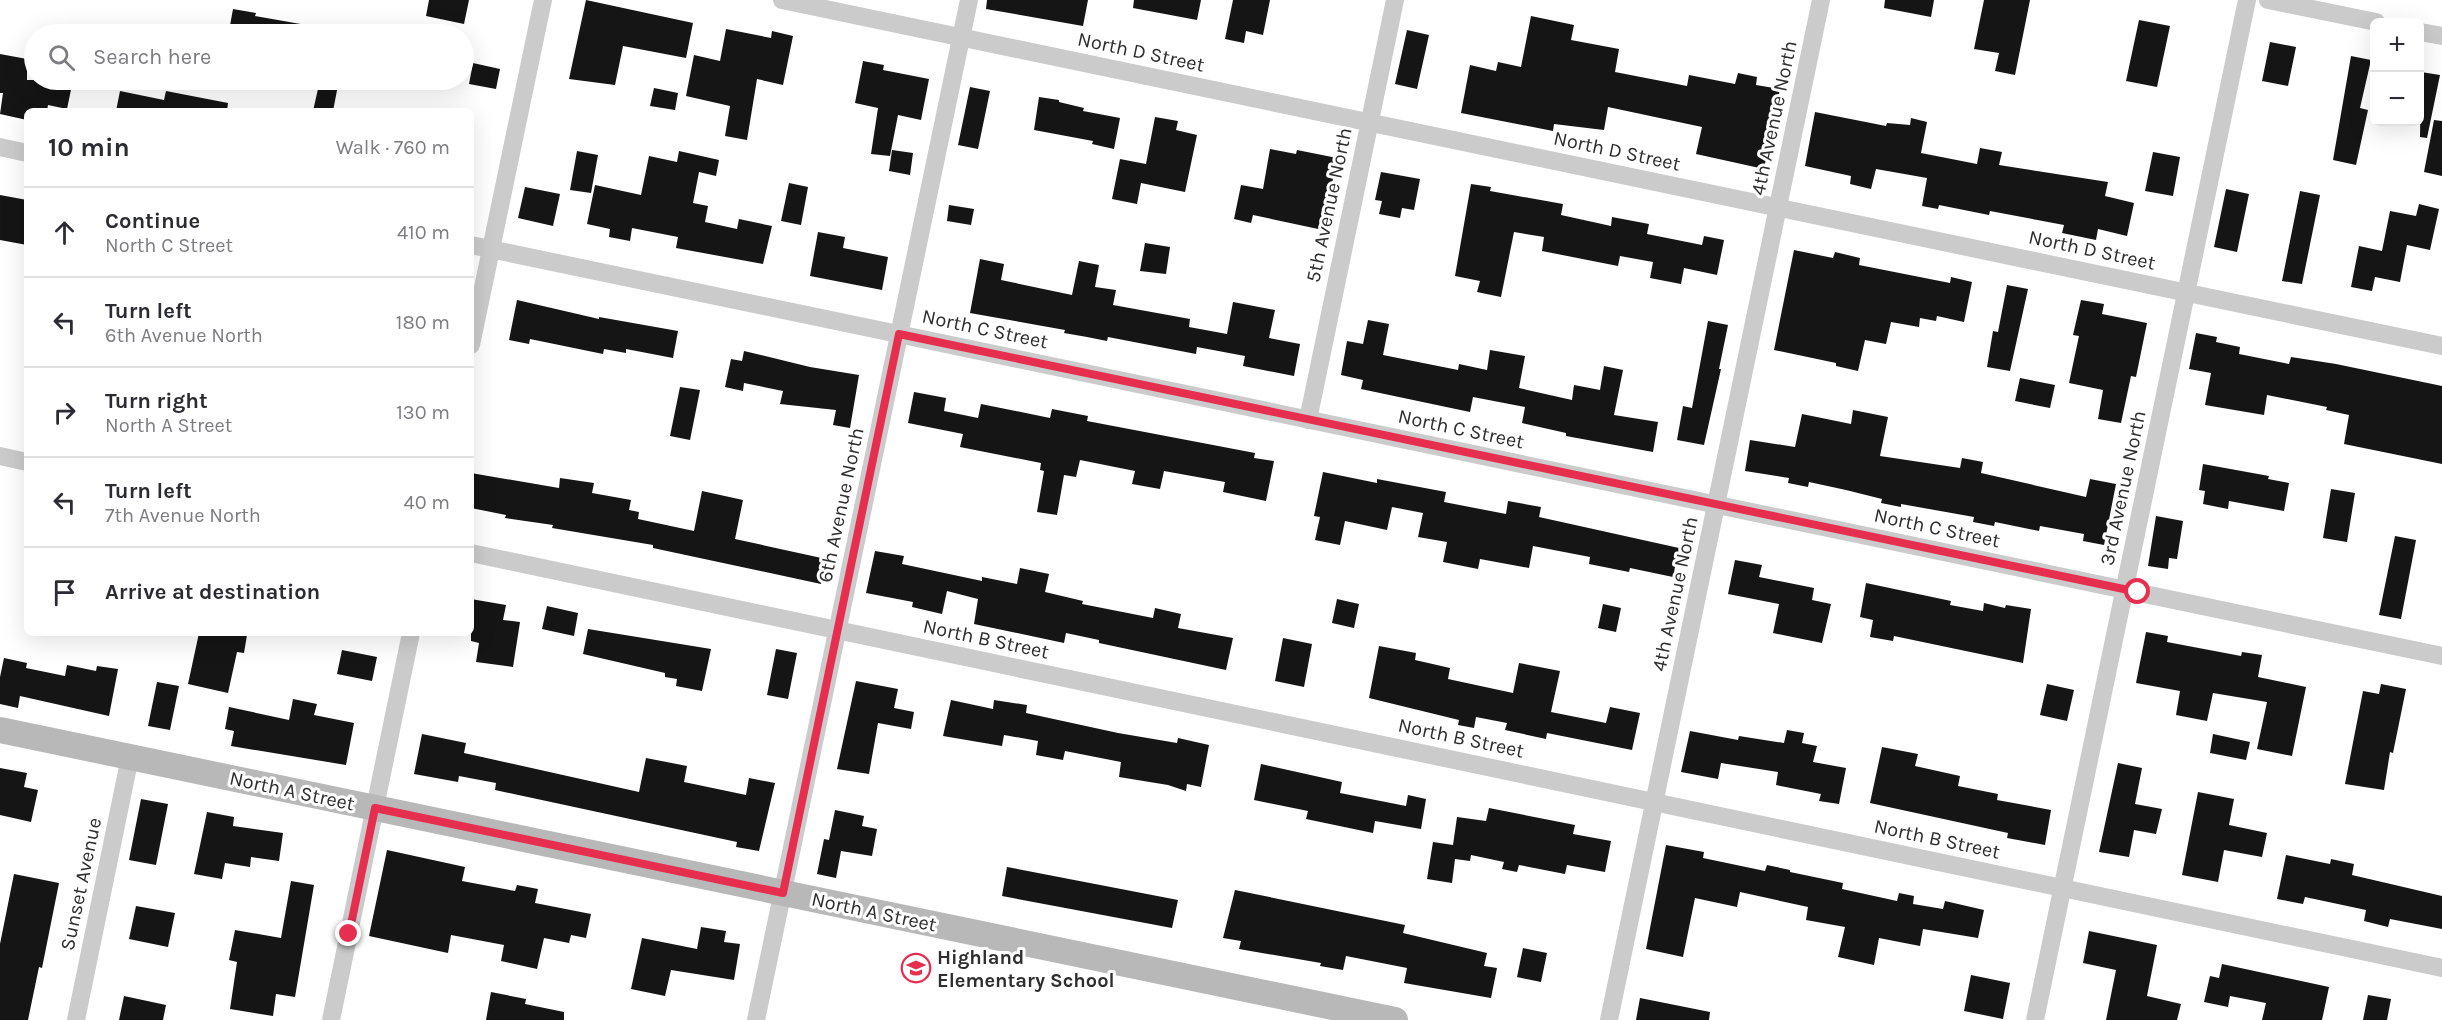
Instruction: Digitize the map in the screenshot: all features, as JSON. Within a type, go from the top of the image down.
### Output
[{"type":"street","points":[[474,331],[543,0]]},
{"type":"street","name":"North D Street","points":[[782,0],[2442,346]]},
{"type":"street","name":"6th Avenue North","points":[[756,1020],[969,0]]},
{"type":"street","name":"5th Avenue North","points":[[1308,420],[1395,0]]},
{"type":"street","name":"4th Avenue North","points":[[1609,1020],[1821,0]]},
{"type":"street","name":"3rd Avenue North","points":[[2035,1020],[2247,0]]},
{"type":"street","points":[[2268,0],[2370,21]]},
{"type":"street","points":[[2424,33],[2442,36]]},
{"type":"street","points":[[0,147],[24,152]]},
{"type":"street","name":"North C Street","points":[[474,246],[2442,656]]},
{"type":"street","points":[[0,456],[24,461]]},
{"type":"street","name":"North B Street","points":[[474,555],[2442,968]]},
{"type":"street","points":[[331,1020],[410,636]]},
{"type":"street","name":"North A Street","points":[[0,730],[1395,1020]]},
{"type":"street","name":"Sunset Avenue","points":[[76,1020],[130,757]]},
{"type":"building","points":[[429,0],[469,0],[464,24],[426,16]]},
{"type":"building","points":[[586,0],[693,23],[686,58],[623,46],[615,85],[569,79]]},
{"type":"building","points":[[987,0],[1088,0],[1083,26],[986,9]]},
{"type":"building","points":[[1134,0],[1201,0],[1197,20],[1133,8]]},
{"type":"building","points":[[1233,0],[1270,0],[1263,35],[1246,31],[1244,43],[1225,39]]},
{"type":"building","points":[[1885,0],[1934,0],[1931,17],[1884,8]]},
{"type":"building","points":[[1984,0],[2030,0],[2015,75],[1995,71],[1999,53],[1974,49]]},
{"type":"building","points":[[233,9],[256,13],[255,16],[301,24],[230,24]]},
{"type":"building","points":[[1531,16],[1574,25],[1571,40],[1619,49],[1615,72],[1687,86],[1689,75],[1735,84],[1738,73],[1757,77],[1756,85],[1780,89],[1764,169],[1696,154],[1702,127],[1608,107],[1604,130],[1554,124],[1553,131],[1461,113],[1470,65],[1496,71],[1498,62],[1521,67]]},
{"type":"building","points":[[2139,20],[2170,26],[2157,87],[2126,81]]},
{"type":"building","points":[[726,29],[771,38],[772,31],[793,36],[783,85],[757,79],[747,140],[725,136],[730,106],[686,96],[694,55],[720,61]]},
{"type":"building","points":[[1407,30],[1429,35],[1417,89],[1395,84]]},
{"type":"building","points":[[2270,42],[2296,47],[2288,86],[2262,81]]},
{"type":"building","points":[[0,54],[24,58],[24,90],[71,90],[67,108],[48,105],[48,108],[24,108],[24,119],[0,114],[3,93],[0,93]]},
{"type":"building","points":[[2351,56],[2370,60],[2360,108],[2368,110],[2356,165],[2333,160]]},
{"type":"building","points":[[863,61],[884,65],[883,70],[929,79],[921,120],[898,115],[890,156],[871,154],[878,108],[855,103]]},
{"type":"building","points":[[474,63],[500,69],[496,89],[474,85]]},
{"type":"building","points":[[2424,72],[2440,75],[2427,138],[2420,137],[2420,126],[2424,126]]},
{"type":"building","points":[[970,87],[990,91],[978,149],[958,145]]},
{"type":"building","points":[[654,88],[678,93],[675,110],[650,106]]},
{"type":"building","points":[[318,90],[337,90],[334,108],[314,108]]},
{"type":"building","points":[[120,91],[164,100],[166,91],[228,103],[227,108],[117,108]]},
{"type":"building","points":[[1039,97],[1059,100],[1059,102],[1084,108],[1083,111],[1120,118],[1114,149],[1092,144],[1093,141],[1034,130]]},
{"type":"building","points":[[1815,112],[1886,126],[1887,123],[1910,125],[1911,118],[1927,122],[1921,153],[1977,164],[1980,148],[2002,152],[1999,165],[2108,182],[2105,196],[2134,203],[2127,236],[2098,229],[2096,240],[2062,233],[2064,225],[1990,211],[1989,215],[1939,205],[1938,209],[1922,206],[1927,178],[1876,169],[1871,189],[1850,184],[1851,176],[1805,166]]},
{"type":"building","points":[[1155,117],[1178,121],[1176,130],[1197,135],[1185,192],[1141,183],[1137,204],[1112,199],[1120,159],[1146,164]]},
{"type":"building","points":[[2434,120],[2442,121],[2442,176],[2424,172]]},
{"type":"building","points":[[1270,149],[1296,154],[1297,150],[1337,158],[1323,230],[1253,215],[1251,223],[1234,219],[1241,185],[1263,189]]},
{"type":"building","points":[[892,150],[913,153],[910,175],[889,171]]},
{"type":"building","points":[[577,151],[598,155],[591,193],[570,190]]},
{"type":"building","points":[[679,151],[719,160],[716,176],[699,172],[693,203],[708,206],[705,222],[737,229],[739,219],[772,226],[763,264],[676,248],[678,237],[632,228],[630,241],[609,237],[610,229],[587,224],[595,185],[641,195],[649,156],[677,162]]},
{"type":"building","points":[[2153,152],[2180,157],[2173,196],[2145,191]]},
{"type":"building","points":[[1381,172],[1420,179],[1414,210],[1402,208],[1400,218],[1379,214],[1382,201],[1375,200]]},
{"type":"building","points":[[789,183],[808,187],[801,225],[781,221]]},
{"type":"building","points":[[1471,184],[1491,187],[1490,191],[1563,204],[1561,215],[1611,226],[1612,217],[1649,224],[1647,234],[1702,245],[1704,236],[1724,240],[1717,275],[1684,268],[1681,284],[1650,278],[1653,262],[1620,256],[1618,266],[1542,251],[1544,237],[1514,232],[1501,297],[1477,292],[1480,281],[1455,276]]},
{"type":"building","points":[[525,187],[560,194],[553,226],[518,218]]},
{"type":"building","points":[[2226,189],[2249,194],[2237,252],[2214,247]]},
{"type":"building","points":[[2300,191],[2320,195],[2302,284],[2282,281]]},
{"type":"building","points":[[0,195],[24,199],[24,244],[0,240]]},
{"type":"building","points":[[2419,204],[2439,209],[2430,250],[2407,245],[2400,282],[2375,277],[2372,291],[2351,287],[2359,246],[2382,251],[2390,211],[2416,216]]},
{"type":"building","points":[[949,205],[974,209],[971,225],[947,221]]},
{"type":"building","points":[[818,232],[845,237],[843,248],[888,257],[882,290],[810,276]]},
{"type":"building","points":[[1145,243],[1170,247],[1166,274],[1140,271]]},
{"type":"building","points":[[1794,250],[1833,258],[1835,252],[1860,258],[1859,265],[1950,283],[1951,277],[1972,282],[1964,322],[1937,316],[1936,321],[1920,318],[1919,327],[1891,322],[1886,344],[1865,340],[1858,371],[1836,366],[1836,363],[1774,350]]},
{"type":"building","points":[[980,259],[1004,264],[1001,280],[1072,295],[1079,261],[1099,265],[1095,287],[1116,290],[1113,305],[1190,319],[1189,327],[1227,334],[1233,302],[1275,310],[1269,338],[1300,344],[1294,376],[1243,366],[1245,356],[1197,347],[1196,354],[1108,337],[1107,341],[1064,333],[1065,330],[970,313]]},
{"type":"building","points":[[2007,285],[2028,289],[2010,371],[1987,367],[1993,331],[1998,332]]},
{"type":"building","points":[[517,300],[599,319],[599,317],[678,331],[673,358],[626,349],[626,353],[604,349],[603,354],[530,339],[529,344],[509,340]]},
{"type":"building","points":[[2081,300],[2104,304],[2102,314],[2147,323],[2136,377],[2131,376],[2121,423],[2098,419],[2103,390],[2069,383],[2079,336],[2073,335]]},
{"type":"building","points":[[1368,320],[1389,324],[1383,355],[1458,370],[1459,364],[1487,370],[1490,350],[1525,356],[1519,388],[1572,400],[1574,385],[1600,390],[1604,366],[1623,370],[1614,415],[1658,422],[1653,452],[1566,436],[1566,433],[1522,423],[1525,407],[1473,397],[1470,412],[1361,389],[1363,380],[1341,375],[1347,341],[1363,344]]},
{"type":"building","points":[[1708,321],[1728,325],[1704,445],[1677,440],[1683,406],[1692,408]]},
{"type":"building","points":[[2196,333],[2217,337],[2216,342],[2240,347],[2239,354],[2289,364],[2291,357],[2336,364],[2442,386],[2442,464],[2344,444],[2349,415],[2326,410],[2327,407],[2267,395],[2264,415],[2205,405],[2211,373],[2189,369]]},
{"type":"building","points":[[744,351],[810,367],[859,375],[850,428],[833,425],[836,410],[780,404],[783,391],[744,383],[743,391],[725,387],[731,359],[742,361]]},
{"type":"building","points":[[2020,378],[2055,385],[2050,408],[2015,401]]},
{"type":"building","points":[[680,387],[700,390],[690,440],[670,436]]},
{"type":"building","points":[[914,392],[946,398],[944,411],[978,418],[981,404],[1050,418],[1052,409],[1088,416],[1087,421],[1255,453],[1254,458],[1274,461],[1266,501],[1223,492],[1225,482],[1164,471],[1160,489],[1132,484],[1135,471],[1080,460],[1076,477],[1064,475],[1057,515],[1037,512],[1044,471],[1040,470],[1041,463],[960,447],[963,434],[908,423]]},
{"type":"building","points":[[1853,410],[1888,417],[1880,456],[1960,468],[1962,458],[1983,462],[1981,473],[2086,497],[2090,479],[2116,484],[2104,545],[2083,541],[2084,534],[2040,526],[2039,531],[1995,522],[1994,526],[1973,522],[1974,517],[1901,504],[1901,507],[1881,503],[1882,499],[1846,490],[1809,482],[1808,487],[1788,483],[1789,478],[1745,471],[1750,440],[1795,447],[1802,414],[1851,424]]},
{"type":"building","points":[[2203,464],[2269,476],[2268,479],[2289,483],[2284,511],[2229,501],[2228,509],[2203,504],[2205,491],[2199,490]]},
{"type":"building","points":[[1323,472],[1377,483],[1377,479],[1446,492],[1444,502],[1506,514],[1508,501],[1541,507],[1539,517],[1679,548],[1673,577],[1630,568],[1629,572],[1589,564],[1590,557],[1533,546],[1529,568],[1480,559],[1478,569],[1443,562],[1447,542],[1418,537],[1423,513],[1392,507],[1387,530],[1345,521],[1340,545],[1315,540],[1320,517],[1314,516]]},
{"type":"building","points":[[474,474],[559,488],[560,478],[594,483],[592,493],[631,500],[629,510],[639,512],[638,519],[694,531],[702,491],[743,500],[735,539],[826,559],[821,584],[653,548],[653,545],[505,518],[506,515],[474,509]]},
{"type":"building","points":[[2331,489],[2355,493],[2347,542],[2323,538]]},
{"type":"building","points":[[2156,516],[2183,521],[2177,559],[2169,558],[2168,569],[2148,566]]},
{"type":"building","points":[[2395,536],[2416,540],[2401,619],[2379,615]]},
{"type":"building","points":[[875,551],[904,556],[902,564],[982,581],[982,577],[1017,584],[1020,568],[1049,574],[1045,592],[1083,601],[1082,604],[1153,618],[1155,608],[1181,614],[1178,628],[1233,638],[1226,670],[1099,643],[1099,640],[1066,633],[1064,643],[974,624],[978,599],[947,591],[942,614],[912,607],[913,602],[866,593]]},
{"type":"building","points":[[1735,560],[1762,565],[1759,577],[1814,588],[1812,600],[1831,604],[1822,643],[1773,633],[1779,604],[1728,594]]},
{"type":"building","points":[[1866,583],[1951,601],[1950,605],[1983,611],[1984,603],[2005,608],[2006,605],[2031,609],[2023,663],[1894,636],[1893,641],[1870,637],[1873,620],[1860,617]]},
{"type":"building","points":[[1337,599],[1359,604],[1354,628],[1332,623]]},
{"type":"building","points":[[474,600],[506,605],[503,620],[520,622],[513,667],[476,662],[479,643],[471,641],[471,636],[474,636]]},
{"type":"building","points":[[1603,604],[1621,608],[1616,632],[1598,628]]},
{"type":"building","points":[[547,606],[578,613],[574,636],[542,629]]},
{"type":"building","points":[[588,629],[711,649],[702,691],[676,686],[677,679],[665,677],[665,673],[583,654]]},
{"type":"building","points":[[2146,632],[2168,636],[2167,642],[2241,656],[2242,652],[2262,655],[2258,677],[2306,687],[2292,756],[2257,749],[2267,702],[2213,693],[2207,721],[2176,715],[2180,691],[2136,683]]},
{"type":"building","points":[[198,636],[247,636],[244,653],[237,652],[228,693],[188,684]]},
{"type":"building","points":[[1283,638],[1312,644],[1304,687],[1275,681]]},
{"type":"building","points":[[1379,646],[1416,653],[1415,660],[1450,668],[1448,679],[1513,693],[1519,663],[1560,671],[1551,712],[1606,723],[1610,707],[1640,713],[1632,750],[1547,733],[1546,739],[1505,730],[1507,723],[1476,717],[1474,728],[1458,725],[1459,720],[1369,698]]},
{"type":"building","points":[[776,649],[797,653],[788,699],[767,695]]},
{"type":"building","points":[[342,650],[377,657],[372,681],[337,674]]},
{"type":"building","points":[[4,658],[27,663],[26,668],[65,676],[67,665],[96,671],[97,666],[118,669],[109,716],[20,696],[18,708],[0,704],[0,677]]},
{"type":"building","points":[[856,681],[898,689],[894,708],[914,712],[911,729],[878,723],[869,774],[837,769]]},
{"type":"building","points":[[157,682],[179,686],[170,730],[148,726]]},
{"type":"building","points":[[2047,684],[2074,690],[2067,721],[2040,715]]},
{"type":"building","points":[[2381,684],[2406,689],[2393,753],[2390,752],[2384,790],[2345,784],[2363,691],[2379,694]]},
{"type":"building","points":[[293,699],[317,704],[314,715],[354,723],[346,765],[231,746],[234,731],[225,729],[229,707],[289,720]]},
{"type":"building","points":[[951,700],[993,709],[994,700],[1027,705],[1026,713],[1118,733],[1177,743],[1178,738],[1209,745],[1201,787],[1187,784],[1186,791],[1168,785],[1119,777],[1121,762],[1065,751],[1063,760],[1036,755],[1038,741],[1004,735],[1002,746],[943,736]]},
{"type":"building","points":[[1787,730],[1804,733],[1802,743],[1817,746],[1813,762],[1846,768],[1839,804],[1819,801],[1821,794],[1776,785],[1778,772],[1721,763],[1718,779],[1681,772],[1690,731],[1738,740],[1739,736],[1784,743]]},
{"type":"building","points":[[422,734],[466,743],[464,753],[639,792],[646,758],[687,766],[684,782],[746,795],[749,778],[775,783],[759,851],[736,847],[737,842],[495,790],[496,783],[459,776],[458,782],[414,774]]},
{"type":"building","points":[[2213,734],[2250,742],[2246,760],[2210,753]]},
{"type":"building","points":[[1882,747],[1918,754],[1915,766],[1960,776],[1958,786],[1998,794],[1997,800],[2051,810],[2045,845],[2007,838],[2008,833],[1870,803]]},
{"type":"building","points":[[2118,763],[2142,768],[2135,804],[2162,809],[2156,834],[2134,830],[2129,857],[2099,852]]},
{"type":"building","points":[[1261,764],[1342,782],[1340,793],[1406,806],[1408,795],[1426,799],[1421,829],[1375,821],[1373,833],[1306,819],[1308,811],[1254,800]]},
{"type":"building","points":[[0,768],[27,773],[24,787],[38,790],[31,822],[0,815]]},
{"type":"building","points":[[2198,792],[2234,799],[2229,825],[2267,833],[2262,857],[2224,850],[2218,882],[2182,875]]},
{"type":"building","points":[[141,799],[168,804],[156,865],[129,860]]},
{"type":"building","points":[[1489,808],[1575,825],[1573,834],[1611,841],[1605,872],[1567,865],[1565,874],[1519,865],[1517,872],[1502,869],[1504,862],[1471,855],[1470,861],[1455,859],[1452,883],[1427,879],[1433,842],[1453,845],[1457,817],[1486,821]]},
{"type":"building","points":[[835,810],[864,816],[862,826],[877,829],[872,856],[841,851],[836,878],[817,874],[824,839],[829,840]]},
{"type":"building","points":[[207,812],[234,817],[233,826],[283,833],[279,861],[251,857],[250,867],[225,863],[222,879],[194,874]]},
{"type":"building","points":[[1666,845],[1704,852],[1703,858],[1765,871],[1767,865],[1790,870],[1790,872],[1843,883],[1842,889],[1897,901],[1899,893],[1914,896],[1913,904],[1943,909],[1945,901],[1984,910],[1978,938],[1923,929],[1920,946],[1879,938],[1874,965],[1838,957],[1845,927],[1806,920],[1808,907],[1740,892],[1737,907],[1695,898],[1683,957],[1646,949]]},
{"type":"building","points":[[387,850],[465,867],[462,881],[515,891],[517,885],[538,889],[535,903],[591,914],[586,938],[571,935],[569,943],[544,938],[537,969],[501,961],[504,945],[451,935],[448,953],[369,936]]},
{"type":"building","points":[[2286,855],[2330,864],[2331,859],[2354,864],[2352,875],[2442,896],[2442,929],[2390,919],[2388,927],[2364,921],[2366,910],[2305,897],[2303,904],[2277,899]]},
{"type":"building","points":[[1007,867],[1178,900],[1172,928],[1002,896]]},
{"type":"building","points":[[14,874],[59,883],[42,968],[39,967],[28,1020],[0,1020],[0,944]]},
{"type":"building","points":[[291,881],[314,885],[295,997],[276,994],[273,1016],[230,1009],[237,962],[229,960],[235,930],[281,938]]},
{"type":"building","points":[[1235,890],[1405,925],[1403,933],[1487,953],[1484,966],[1497,968],[1491,998],[1404,983],[1407,968],[1346,956],[1343,970],[1320,966],[1321,963],[1239,949],[1241,941],[1223,938]]},
{"type":"building","points":[[136,906],[175,913],[168,947],[129,939]]},
{"type":"building","points":[[701,927],[726,931],[724,942],[740,944],[734,980],[671,970],[665,996],[631,989],[642,938],[697,949]]},
{"type":"building","points":[[2089,931],[2157,945],[2147,996],[2181,1004],[2177,1020],[2106,1020],[2116,970],[2083,963]]},
{"type":"building","points":[[1523,948],[1547,953],[1541,982],[1517,977]]},
{"type":"building","points":[[2222,964],[2329,987],[2322,1020],[2262,1020],[2266,1003],[2230,996],[2228,1007],[2204,1002],[2210,976],[2219,978]]},
{"type":"building","points":[[1971,975],[2010,983],[2003,1019],[1964,1011]]},
{"type":"building","points":[[491,992],[526,999],[525,1004],[564,1012],[564,1020],[486,1020]]},
{"type":"building","points":[[2368,995],[2391,999],[2387,1020],[2363,1020]]},
{"type":"building","points":[[124,996],[166,1005],[163,1020],[119,1020]]},
{"type":"building","points":[[1640,998],[1710,1012],[1709,1020],[1636,1020]]},
{"type":"place","name":"Highland Elementary School","points":[[916,968]]},
{"type":"route","points":[[349,934],[375,808],[783,893],[899,334],[2138,592]]}]
